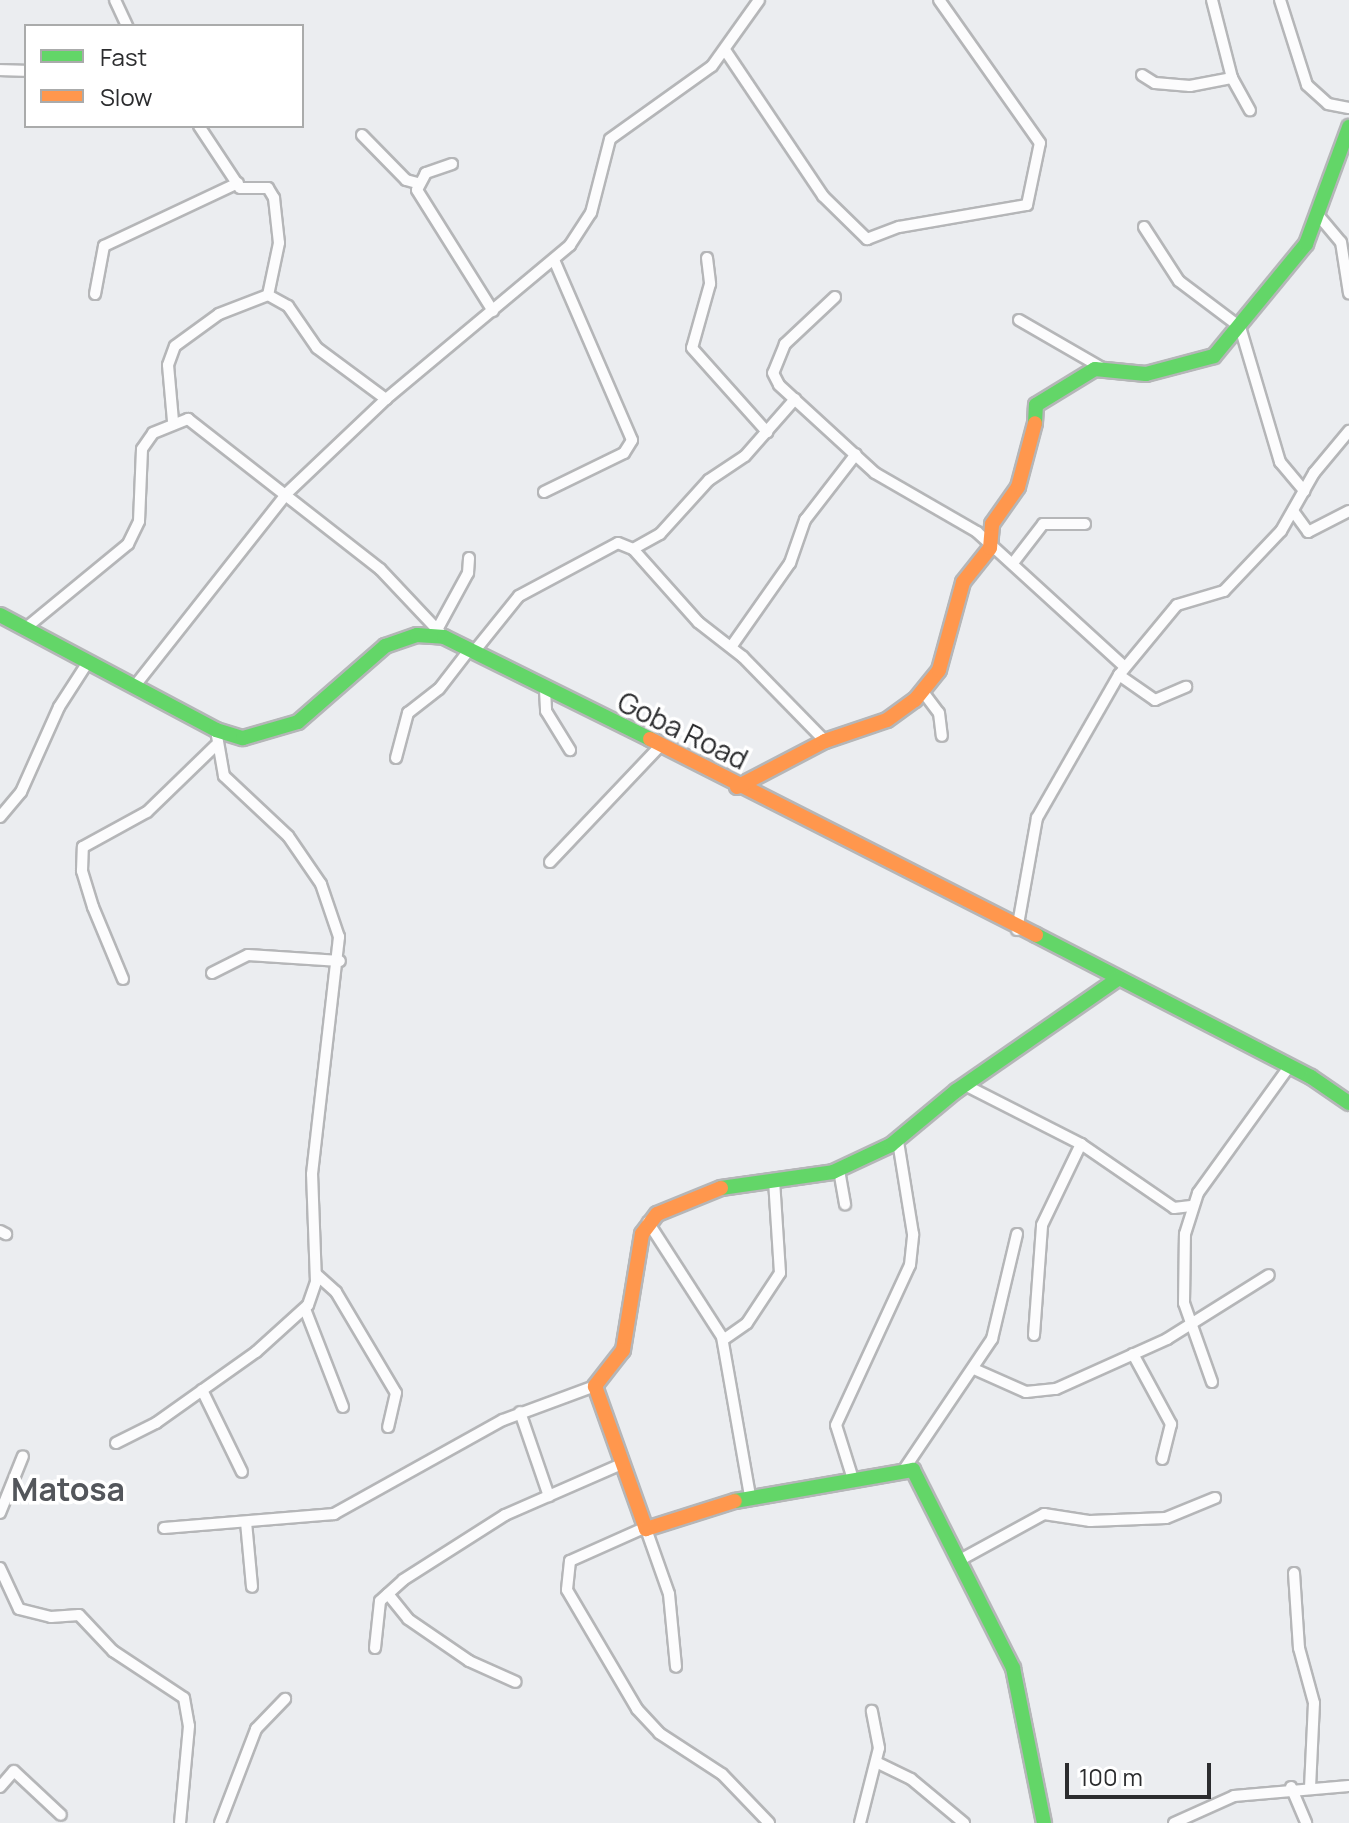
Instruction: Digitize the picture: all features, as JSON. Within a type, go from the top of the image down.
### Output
[{"type":"street","points":[[115,0],[126,24]]},
{"type":"street","points":[[134,687],[287,493],[386,399],[554,260],[584,230],[610,139],[696,80],[725,50],[759,0]]},
{"type":"street","points":[[725,50],[823,196],[867,239],[914,223],[1027,205],[1040,143],[939,0]]},
{"type":"street","points":[[1212,0],[1232,78],[1250,110]]},
{"type":"street","points":[[1280,0],[1307,85],[1328,104],[1349,108]]},
{"type":"street","points":[[0,70],[24,71]]},
{"type":"street","points":[[1142,75],[1190,86],[1232,78]]},
{"type":"street","points":[[1019,320],[1103,369],[1138,375],[1206,360],[1240,327],[1267,284],[1306,244],[1349,127]]},
{"type":"street","points":[[200,128],[243,190],[268,188],[274,198],[279,243],[268,295]]},
{"type":"street","points":[[362,135],[406,180],[417,183]]},
{"type":"street","points":[[417,183],[436,167],[452,164]]},
{"type":"street","points":[[95,294],[104,246],[238,183]]},
{"type":"street","points":[[417,183],[425,211],[493,311]]},
{"type":"street","points":[[1318,215],[1341,242],[1349,293]]},
{"type":"street","points":[[1144,227],[1179,281],[1240,327],[1280,462],[1304,491]]},
{"type":"street","points":[[707,258],[710,284],[692,348],[767,432]]},
{"type":"street","points":[[544,492],[624,453],[632,440],[554,260]]},
{"type":"street","points":[[268,295],[288,306],[317,348],[386,399]]},
{"type":"street","points":[[173,421],[168,365],[175,346],[219,314],[268,295]]},
{"type":"street","points":[[835,297],[785,344],[777,362],[775,380],[901,491],[991,545],[1013,563],[1155,700],[1186,687]]},
{"type":"street","points":[[737,787],[825,741],[887,720],[923,692],[951,637],[955,598],[991,545],[992,524],[1018,487],[1033,446],[1036,405],[1079,376],[1103,369]]},
{"type":"street","points":[[633,549],[660,534],[709,480],[742,459],[795,399]]},
{"type":"street","points":[[27,627],[128,544],[139,521],[142,449],[173,421],[188,419],[203,427],[380,569],[441,632]]},
{"type":"street","points":[[1017,930],[1037,818],[1122,671],[1177,605],[1224,591],[1293,511],[1304,491],[1349,431]]},
{"type":"street","points":[[731,647],[790,563],[805,520],[856,454]]},
{"type":"street","points":[[1293,511],[1308,532],[1349,511]]},
{"type":"street","points":[[1013,563],[1043,524],[1085,524]]},
{"type":"street","points":[[396,758],[408,713],[439,689],[519,596],[608,544],[633,549],[698,622],[731,647],[825,741]]},
{"type":"street","points":[[441,632],[468,573],[469,558]]},
{"type":"street","points":[[1,617],[27,627],[216,730],[243,738],[280,731],[385,646],[417,635],[441,632]]},
{"type":"street","name":"Goba Road","points":[[441,632],[545,690],[1118,979],[1348,1102]]},
{"type":"street","points":[[0,817],[21,792],[59,707],[88,662]]},
{"type":"street","points":[[545,690],[547,713],[570,750]]},
{"type":"street","points":[[923,692],[939,713],[942,736]]},
{"type":"street","points":[[116,1443],[202,1390],[305,1309],[316,1274],[312,1174],[340,961],[321,884],[288,836],[230,784],[215,746],[216,730]]},
{"type":"street","points":[[123,979],[93,907],[82,850],[91,837],[147,812],[215,746]]},
{"type":"street","points":[[550,862],[659,747]]},
{"type":"street","points":[[212,973],[254,955],[340,961]]},
{"type":"street","points":[[648,1222],[700,1194],[839,1170],[898,1141],[965,1085],[1118,979]]},
{"type":"street","points":[[1212,1382],[1190,1325],[1182,1254],[1191,1206],[1288,1068]]},
{"type":"street","points":[[965,1085],[1081,1144],[1174,1208],[1191,1206]]},
{"type":"street","points":[[852,1476],[836,1425],[910,1265],[913,1234],[898,1141]]},
{"type":"street","points":[[1034,1335],[1042,1225],[1081,1144]]},
{"type":"street","points":[[839,1170],[845,1204]]},
{"type":"street","points":[[723,1340],[747,1323],[780,1273],[774,1179]]},
{"type":"street","points":[[648,1222],[723,1340],[750,1495]]},
{"type":"street","points":[[164,1528],[334,1514],[520,1412],[595,1386],[623,1350],[648,1222]]},
{"type":"street","points":[[905,1468],[974,1369],[999,1322],[1017,1234]]},
{"type":"street","points":[[316,1274],[336,1292],[396,1393],[388,1427]]},
{"type":"street","points":[[974,1369],[1038,1393],[1133,1354],[1190,1325],[1269,1275]]},
{"type":"street","points":[[305,1309],[343,1407]]},
{"type":"street","points":[[1133,1354],[1171,1424],[1162,1459]]},
{"type":"street","points":[[595,1386],[671,1605],[676,1667]]},
{"type":"street","points":[[202,1390],[242,1472]]},
{"type":"street","points":[[520,1412],[549,1496]]},
{"type":"street","points":[[0,1513],[23,1456]]},
{"type":"street","points":[[375,1648],[380,1601],[388,1594],[499,1518],[624,1463]]},
{"type":"street","points":[[769,1823],[758,1819],[722,1774],[659,1733],[637,1709],[567,1590],[570,1561],[645,1528],[664,1528],[750,1495],[905,1468],[918,1476],[1019,1686],[1044,1823]]},
{"type":"street","points":[[960,1560],[1044,1514],[1090,1521],[1166,1518],[1215,1498]]},
{"type":"street","points":[[246,1522],[252,1587]]},
{"type":"street","points":[[0,1568],[19,1609],[51,1617],[79,1615],[113,1651],[184,1698],[189,1726],[180,1823]]},
{"type":"street","points":[[1294,1573],[1299,1648],[1314,1703],[1310,1787]]},
{"type":"street","points":[[388,1594],[408,1619],[469,1661],[516,1682]]},
{"type":"street","points":[[220,1823],[256,1729],[285,1699]]},
{"type":"street","points":[[860,1823],[876,1762],[879,1737],[872,1711]]},
{"type":"street","points":[[876,1762],[911,1779],[964,1823]]},
{"type":"street","points":[[0,1787],[14,1771],[61,1815]]},
{"type":"street","points":[[1174,1823],[1234,1796],[1291,1787],[1349,1786]]},
{"type":"street","points":[[1291,1787],[1306,1823]]},
{"type":"traffic: fast","points":[[1035,423],[1036,405],[1095,369],[1146,374],[1214,356],[1306,244],[1349,127]]},
{"type":"traffic: fast","points":[[0,615],[216,730],[243,738],[298,722],[385,646],[417,635],[444,637],[650,739]]},
{"type":"traffic: fast","points":[[1036,935],[1311,1077],[1349,1103]]},
{"type":"traffic: fast","points":[[721,1188],[833,1172],[891,1145],[956,1091],[1118,979]]},
{"type":"traffic: fast","points":[[735,1501],[913,1470],[1013,1668],[1044,1823]]},
{"type":"traffic: slow","points":[[737,787],[825,741],[887,720],[915,700],[939,670],[963,582],[990,548],[992,524],[1018,487],[1035,423]]},
{"type":"traffic: slow","points":[[650,739],[1036,935]]},
{"type":"traffic: slow","points":[[721,1188],[657,1214],[642,1234],[623,1350],[595,1386],[646,1529],[735,1501]]},
{"type":"district","name":"Matosa","points":[[68,1489]]}]
